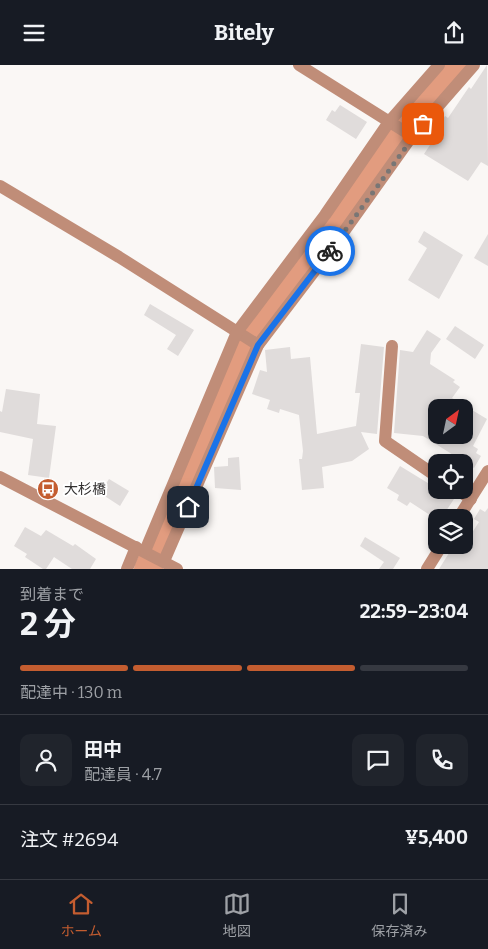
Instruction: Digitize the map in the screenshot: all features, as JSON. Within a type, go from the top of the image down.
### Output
[{"type":"street","points":[[299,65],[412,137]]},
{"type":"street","points":[[127,569],[140,549],[237,332],[326,215],[389,122],[438,65]]},
{"type":"street","points":[[164,561],[258,345],[335,245],[412,137],[474,65]]},
{"type":"street","points":[[0,186],[119,257],[258,345]]},
{"type":"street","points":[[392,346],[385,441],[428,470]]},
{"type":"street","points":[[473,496],[488,471]]},
{"type":"street","points":[[0,477],[177,569]]},
{"type":"street","points":[[464,509],[471,499]]},
{"type":"street","points":[[427,569],[436,554]]},
{"type":"building","points":[[487,65],[488,166],[481,162],[468,181],[424,154],[438,133],[435,131],[445,116],[448,118]]},
{"type":"building","points":[[340,105],[367,122],[356,139],[326,120],[332,110],[335,112]]},
{"type":"building","points":[[424,231],[463,255],[439,299],[408,280],[427,248],[418,242]]},
{"type":"building","points":[[488,234],[488,266],[474,258]]},
{"type":"building","points":[[150,304],[194,330],[178,356],[167,349],[176,335],[144,315]]},
{"type":"building","points":[[455,326],[484,345],[475,359],[446,339]]},
{"type":"building","points":[[427,330],[441,339],[431,353],[430,364],[455,380],[453,382],[460,387],[452,398],[454,399],[428,399],[428,439],[423,436],[394,433],[400,350],[413,352]]},
{"type":"building","points":[[361,344],[384,347],[377,434],[361,432],[369,449],[352,461],[322,467],[324,488],[302,490],[299,459],[302,459],[303,451],[299,415],[280,409],[279,413],[267,409],[270,400],[252,394],[260,370],[267,372],[265,350],[290,347],[291,359],[310,357],[317,434],[356,426],[360,393],[355,393]]},
{"type":"building","points":[[6,389],[40,394],[37,424],[56,426],[49,478],[28,475],[33,439],[0,432],[0,411],[2,412]]},
{"type":"building","points":[[473,411],[487,419],[473,446],[478,449],[476,453],[481,456],[474,468],[473,454],[452,454],[436,444],[473,444]]},
{"type":"building","points":[[239,457],[241,490],[215,488],[214,467],[228,466],[228,458]]},
{"type":"building","points":[[400,466],[428,483],[428,499],[454,499],[447,509],[428,509],[428,514],[410,502],[407,506],[397,500],[399,495],[387,488]]},
{"type":"building","points":[[109,479],[129,491],[120,506],[100,493]]},
{"type":"building","points":[[488,508],[488,569],[439,569],[448,554],[473,554],[473,531],[479,522],[474,519],[480,509],[485,512]]},
{"type":"building","points":[[25,527],[41,536],[46,530],[73,546],[75,544],[96,559],[90,569],[72,569],[54,557],[46,569],[43,569],[25,557],[27,554],[14,546]]},
{"type":"building","points":[[365,537],[400,558],[393,569],[379,569],[384,562],[360,546]]},
{"type":"waterway","points":[[148,569],[239,356],[257,326],[389,148],[456,65]]},
{"type":"way so far","points":[[330,251],[423,124]]},
{"type":"place","name":"大杉橋","points":[[48,489]]},
{"type":"route","points":[[188,507],[258,345],[272,324],[330,251]]}]
